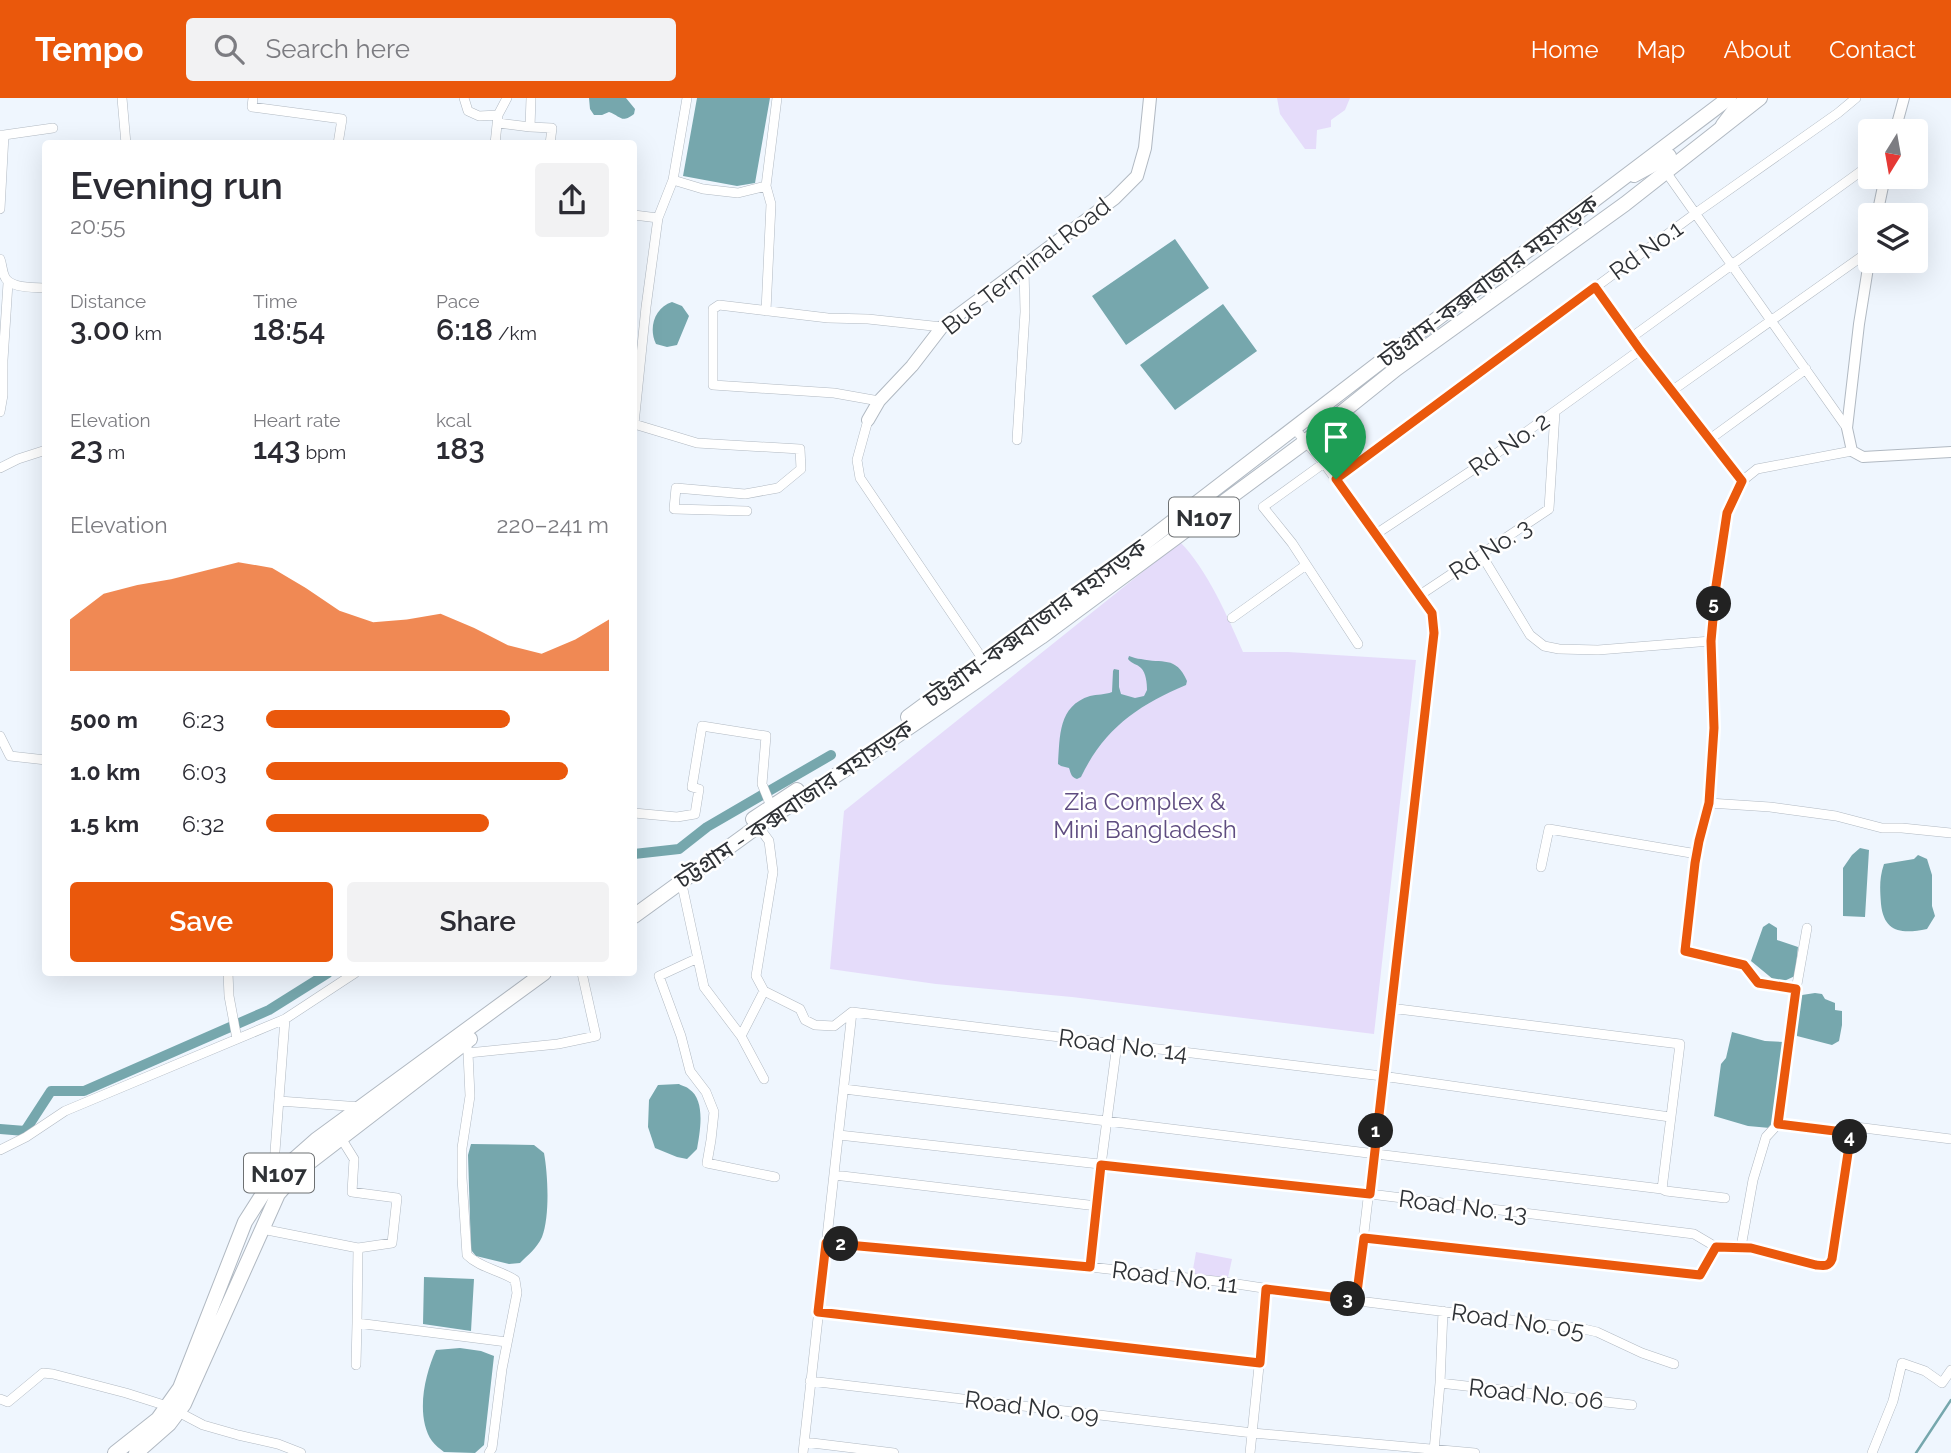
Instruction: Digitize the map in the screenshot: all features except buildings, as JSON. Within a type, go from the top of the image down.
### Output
[{"type":"main road","name":"Bus Terminal Road","points":[[869,421],[879,401],[912,366],[942,327],[1114,199],[1137,176],[1145,148],[1150,98]]},
{"type":"main road","points":[[1721,128],[1735,107],[1748,98]]},
{"type":"main road","name":"চট্টগ্রাম - কক্সবাজার মহাসড়ক","points":[[637,914],[758,825],[895,737],[988,666],[1041,638],[1305,442],[1396,369],[1629,200],[1760,98]]},
{"type":"main road","name":"চট্টগ্রাম-কক্সবাজার মহাসড়ক","points":[[637,905],[771,806],[988,666],[1294,428],[1728,99]]},
{"type":"main road","points":[[1616,186],[1670,156],[1629,200]]},
{"type":"main road","name":"N107","points":[[136,1453],[169,1424],[172,1409],[245,1222],[273,1178],[316,1140],[540,976]]},
{"type":"main road","name":"N107","points":[[115,1453],[172,1409],[184,1404],[278,1194],[297,1172],[467,1048],[553,976]]},
{"type":"street","points":[[122,98],[126,140]]},
{"type":"street","points":[[253,98],[252,107],[342,119],[339,140]]},
{"type":"street","points":[[464,98],[468,111],[479,116],[530,127],[552,128],[550,140]]},
{"type":"street","points":[[495,140],[498,119],[507,98]]},
{"type":"street","points":[[530,127],[531,98]]},
{"type":"street","points":[[637,360],[638,339],[658,218],[673,180],[687,98]]},
{"type":"street","points":[[766,311],[771,204],[766,186],[777,98]]},
{"type":"street","name":"Rd No.1","points":[[1336,479],[1856,98]]},
{"type":"street","points":[[1898,119],[1904,98]]},
{"type":"street","points":[[0,209],[2,135],[52,128]]},
{"type":"street","points":[[1666,172],[1847,428]]},
{"type":"street","points":[[1632,337],[1858,174]]},
{"type":"street","points":[[673,180],[703,189],[738,193],[766,186]]},
{"type":"street","points":[[637,215],[658,218]]},
{"type":"street","points":[[0,258],[8,283],[0,412]]},
{"type":"street","points":[[1673,390],[1858,259]]},
{"type":"street","points":[[1017,440],[1025,312],[1024,267]]},
{"type":"street","points":[[1852,451],[1847,428],[1867,273]]},
{"type":"street","points":[[8,283],[42,288]]},
{"type":"street","points":[[1595,287],[1640,350],[1742,481]]},
{"type":"street","points":[[879,401],[834,393],[713,385],[713,309],[719,304],[828,318],[868,319],[942,327]]},
{"type":"street","name":"Rd No. 2","points":[[1376,534],[1486,461],[1640,350]]},
{"type":"street","points":[[1710,439],[1806,369]]},
{"type":"street","name":"Rd No. 3","points":[[1420,595],[1549,509],[1555,412]]},
{"type":"street","points":[[869,421],[857,460],[860,478],[988,666]]},
{"type":"street","points":[[637,425],[697,443],[800,449],[801,469],[778,488],[745,494],[676,488],[674,509],[747,511]]},
{"type":"street","points":[[1294,428],[1324,463],[1420,595],[1432,613],[1434,633],[1356,1300]]},
{"type":"street","points":[[0,468],[42,451]]},
{"type":"street","points":[[1796,989],[1758,983],[1744,965],[1685,951],[1697,853],[1709,803],[1714,728],[1711,641],[1727,513],[1742,481],[1757,469],[1852,451],[1863,457],[1951,452]]},
{"type":"street","points":[[1324,463],[1263,507],[1292,543],[1358,644]]},
{"type":"street","points":[[1481,554],[1530,635],[1544,646],[1598,650],[1711,641]]},
{"type":"street","points":[[1232,618],[1306,565]]},
{"type":"street","points":[[637,813],[677,817],[695,814],[699,789],[692,787],[702,726],[766,736],[762,784],[771,806]]},
{"type":"street","points":[[0,736],[10,756],[42,760]]},
{"type":"street","points":[[1709,803],[1770,807],[1836,816],[1882,828],[1951,833]]},
{"type":"street","points":[[758,825],[769,841],[773,872],[756,975],[764,991],[800,1009],[805,1020],[815,1025],[834,1026],[852,1012]]},
{"type":"street","points":[[1541,867],[1549,829],[1697,853]]},
{"type":"street","points":[[681,880],[704,987],[741,1036],[764,1079]]},
{"type":"street","points":[[1741,1247],[1753,1180],[1762,1148],[1766,1137],[1778,1124],[1807,928]]},
{"type":"street","points":[[698,958],[659,976],[681,1036],[690,1071],[705,1092],[714,1112],[707,1163],[775,1177]]},
{"type":"street","points":[[228,976],[237,1039]]},
{"type":"street","points":[[0,1150],[26,1137],[65,1111],[285,1019],[350,976]]},
{"type":"street","points":[[489,1453],[517,1293],[515,1280],[505,1273],[474,1262],[467,1255],[462,1148],[470,1097],[467,1048],[558,1044],[596,1036],[583,976]]},
{"type":"street","points":[[741,1036],[764,991]]},
{"type":"street","points":[[1390,1008],[1680,1044],[1662,1189]]},
{"type":"street","points":[[803,1453],[852,1012]]},
{"type":"street","name":"Road No. 14","points":[[852,1012],[1382,1076],[1670,1117]]},
{"type":"street","points":[[273,1178],[285,1019]]},
{"type":"street","points":[[1090,1267],[1117,1044]]},
{"type":"street","points":[[844,1089],[1725,1198]]},
{"type":"street","points":[[279,1101],[362,1107]]},
{"type":"street","points":[[1778,1124],[1851,1133],[1856,1127],[1951,1139]]},
{"type":"street","name":"Road No. 13","points":[[839,1135],[1370,1194],[1694,1234],[1716,1247],[1741,1247],[1826,1266],[1832,1259],[1851,1133]]},
{"type":"street","points":[[261,1230],[358,1248],[392,1243],[397,1198],[352,1192],[354,1159],[341,1138]]},
{"type":"street","points":[[834,1175],[1097,1206]]},
{"type":"street","points":[[1364,1238],[1700,1275],[1716,1247]]},
{"type":"street","name":"Road No. 11","points":[[826,1243],[1090,1267],[1356,1300]]},
{"type":"street","points":[[356,1365],[358,1248]]},
{"type":"street","points":[[1250,1453],[1266,1289]]},
{"type":"street","name":"Road No. 05","points":[[1356,1300],[1584,1329],[1674,1364]]},
{"type":"street","points":[[1434,1451],[1443,1311]]},
{"type":"street","points":[[818,1312],[1260,1363]]},
{"type":"street","points":[[357,1323],[507,1342]]},
{"type":"street","points":[[1872,1453],[1893,1401],[1902,1363],[1925,1371],[1942,1382],[1951,1370]]},
{"type":"street","points":[[0,1399],[8,1402],[43,1373],[53,1374],[126,1393],[172,1409],[203,1425],[278,1444],[300,1453]]},
{"type":"street","name":"Road No. 09","points":[[810,1381],[1253,1433],[1475,1453]]},
{"type":"street","name":"Road No. 06","points":[[1440,1383],[1632,1405]]},
{"type":"street","points":[[804,1442],[894,1453]]},
{"type":"green space","points":[[1277,98],[1350,98],[1345,110],[1331,120],[1331,127],[1317,130],[1316,149],[1305,149],[1280,114]]},
{"type":"green space","name":"Zia Complex & Mini Bangladesh","points":[[1180,542],[1208,579],[1243,652],[1416,660],[1374,1034],[1072,997],[936,984],[830,969],[844,811]]},
{"type":"green space","points":[[1196,1252],[1232,1259],[1227,1282],[1192,1275]]},
{"type":"water","points":[[589,98],[626,98],[635,109],[634,114],[624,119],[609,112],[594,115],[590,109]]},
{"type":"water","points":[[697,98],[770,98],[755,183],[737,186],[683,176]]},
{"type":"water","points":[[1175,239],[1209,288],[1126,345],[1092,296]]},
{"type":"water","points":[[672,302],[682,306],[689,316],[677,345],[667,347],[656,344],[653,325],[661,308]]},
{"type":"water","points":[[1223,304],[1257,351],[1175,410],[1140,365]]},
{"type":"water","points":[[1129,656],[1173,664],[1183,673],[1186,685],[1153,701],[1124,720],[1100,745],[1081,777],[1077,779],[1069,768],[1058,764],[1066,715],[1072,707],[1090,696],[1112,692],[1114,669],[1119,670],[1121,694],[1135,698],[1144,696],[1147,690],[1145,675],[1141,668],[1128,659]]},
{"type":"water","points":[[1860,848],[1869,850],[1865,917],[1843,916],[1843,868]]},
{"type":"water","points":[[1918,855],[1927,859],[1932,875],[1932,906],[1935,916],[1927,929],[1902,931],[1890,926],[1883,914],[1881,874],[1884,864],[1914,859]]},
{"type":"water","points":[[1769,923],[1777,928],[1777,940],[1798,947],[1795,976],[1782,982],[1774,980],[1751,961],[1763,927]]},
{"type":"water","points":[[1822,994],[1825,999],[1835,1003],[1835,1010],[1842,1011],[1839,1041],[1832,1045],[1797,1036],[1793,1025],[1802,995]]},
{"type":"water","points":[[1732,1032],[1765,1041],[1784,1042],[1787,1047],[1780,1099],[1770,1128],[1748,1126],[1714,1116],[1721,1064],[1726,1058]]},
{"type":"water","points":[[679,1084],[694,1094],[700,1108],[697,1149],[687,1159],[655,1148],[648,1127],[649,1100],[658,1085]]},
{"type":"water","points":[[471,1144],[534,1145],[544,1153],[548,1195],[545,1228],[538,1245],[520,1263],[509,1264],[476,1256],[471,1250],[468,1155]]},
{"type":"water","points":[[424,1277],[474,1279],[471,1331],[423,1324]]},
{"type":"water","points":[[460,1348],[494,1356],[484,1445],[475,1453],[444,1452],[432,1441],[424,1420],[425,1383],[436,1350]]},
{"type":"waterway","points":[[637,854],[679,849],[707,827],[831,755]]},
{"type":"waterway","points":[[0,1129],[25,1131],[51,1091],[84,1091],[269,1010],[323,976]]},
{"type":"waterway","points":[[1916,1453],[1951,1400]]},
{"type":"route","points":[[1595,287],[1640,350],[1742,481],[1727,513],[1716,586],[1711,641],[1714,728],[1709,803],[1695,863],[1684,946],[1687,953],[1744,965],[1758,983],[1796,989],[1778,1124],[1851,1133],[1830,1264],[1816,1265],[1751,1248],[1716,1247],[1700,1275],[1364,1238],[1356,1300],[1266,1289],[1260,1363],[818,1312],[826,1243],[1090,1267],[1101,1165],[1370,1194],[1434,633],[1432,613],[1336,479],[1595,287]]}]
